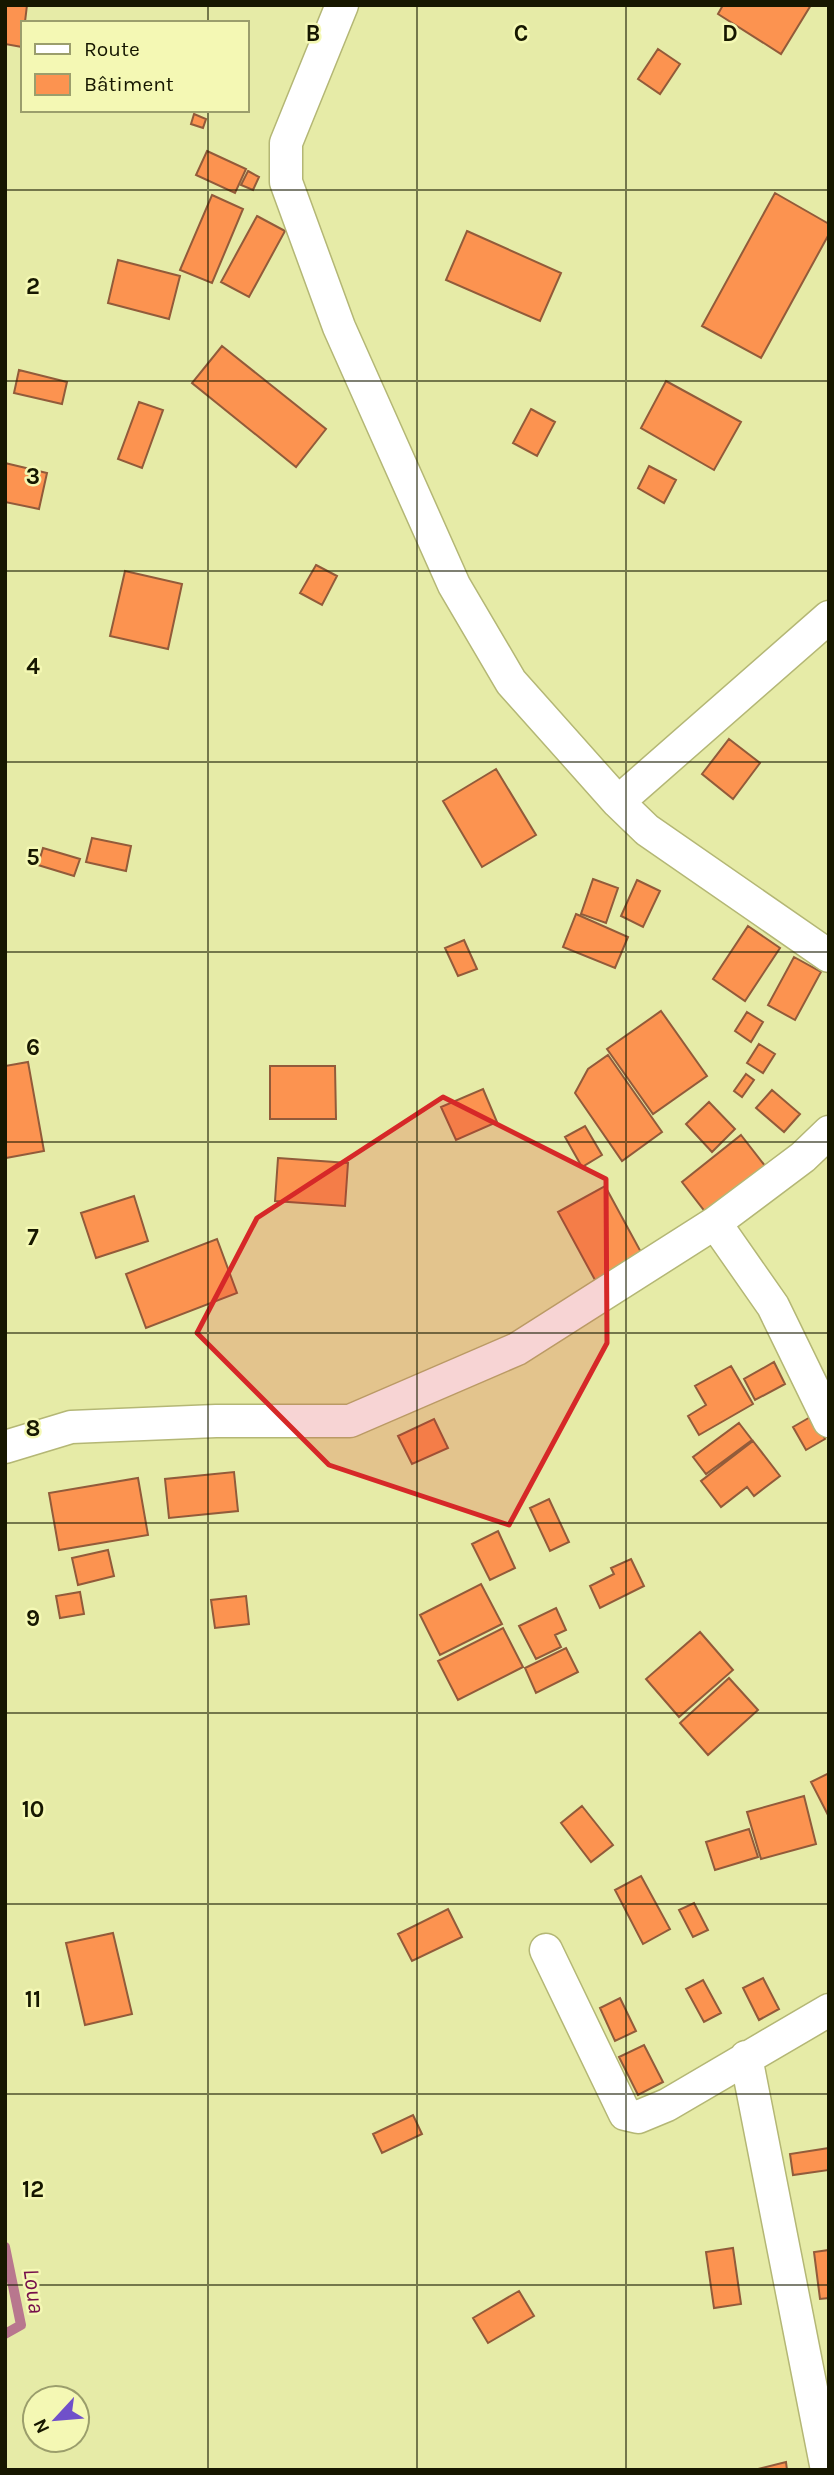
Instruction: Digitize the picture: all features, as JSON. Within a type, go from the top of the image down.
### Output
[{"type":"street","points":[[342,5],[286,143],[286,181],[339,327],[454,585],[511,682],[618,802],[647,830],[829,956]]},
{"type":"street","points":[[618,802],[829,617]]},
{"type":"street","points":[[5,1447],[71,1427],[216,1421],[350,1421],[517,1349],[715,1223],[803,1157],[829,1132]]},
{"type":"street","points":[[715,1223],[773,1306],[829,1421]]},
{"type":"street","points":[[546,1950],[625,2115],[638,2117],[667,2105],[829,2010]]},
{"type":"street","points":[[746,2057],[827,2470]]},
{"type":"highlighted area","points":[[443,1097],[606,1179],[607,1343],[509,1525],[329,1465],[197,1333],[257,1218]]},
{"type":"building","points":[[5,5],[27,5],[25,21],[21,21],[21,47],[5,44]]},
{"type":"building","points":[[723,5],[811,5],[781,54],[718,14]]},
{"type":"building","points":[[658,49],[680,64],[660,94],[638,79]]},
{"type":"building","points":[[194,114],[206,119],[203,128],[191,124]]},
{"type":"building","points":[[207,151],[246,169],[235,193],[196,175]]},
{"type":"building","points":[[248,171],[259,177],[253,190],[241,185]]},
{"type":"building","points":[[775,193],[829,224],[829,234],[761,358],[702,326]]},
{"type":"building","points":[[212,195],[243,209],[212,283],[180,270]]},
{"type":"building","points":[[257,216],[285,231],[249,297],[221,282]]},
{"type":"building","points":[[467,231],[561,273],[540,321],[446,280]]},
{"type":"building","points":[[118,260],[180,276],[169,319],[108,303]]},
{"type":"building","points":[[222,346],[326,429],[296,467],[192,383]]},
{"type":"building","points":[[19,370],[67,382],[62,404],[14,393]]},
{"type":"building","points":[[666,381],[741,422],[714,470],[641,428]]},
{"type":"building","points":[[139,402],[163,410],[142,468],[118,459]]},
{"type":"building","points":[[531,409],[555,422],[537,456],[513,443]]},
{"type":"building","points":[[5,463],[47,473],[39,509],[5,502]]},
{"type":"building","points":[[649,466],[676,480],[664,503],[638,488]]},
{"type":"building","points":[[316,565],[337,576],[322,605],[300,593]]},
{"type":"building","points":[[125,571],[182,584],[168,649],[110,636]]},
{"type":"building","points":[[729,739],[760,763],[733,799],[702,774]]},
{"type":"building","points":[[496,769],[536,835],[482,867],[443,801]]},
{"type":"building","points":[[92,838],[131,846],[126,871],[86,862]]},
{"type":"building","points":[[43,848],[80,859],[74,876],[38,865]]},
{"type":"building","points":[[593,879],[618,888],[606,923],[581,914]]},
{"type":"building","points":[[637,880],[660,891],[643,927],[621,916]]},
{"type":"building","points":[[576,914],[628,937],[615,968],[563,947]]},
{"type":"building","points":[[748,926],[780,948],[745,1001],[713,979]]},
{"type":"building","points":[[464,940],[477,969],[458,976],[445,948]]},
{"type":"building","points":[[794,957],[821,972],[795,1020],[768,1005]]},
{"type":"building","points":[[661,1011],[707,1076],[653,1114],[607,1049]]},
{"type":"building","points":[[747,1012],[763,1022],[751,1042],[735,1031]]},
{"type":"building","points":[[759,1044],[775,1054],[763,1073],[747,1063]]},
{"type":"building","points":[[608,1055],[662,1132],[622,1161],[575,1093],[588,1069]]},
{"type":"building","points":[[28,1062],[44,1151],[6,1158],[5,1066]]},
{"type":"building","points":[[270,1066],[335,1066],[336,1119],[270,1119]]},
{"type":"building","points":[[746,1074],[754,1080],[742,1097],[734,1091]]},
{"type":"building","points":[[483,1089],[497,1122],[456,1140],[441,1107]]},
{"type":"building","points":[[772,1090],[800,1114],[784,1132],[756,1108]]},
{"type":"building","points":[[709,1102],[735,1129],[712,1152],[686,1124]]},
{"type":"building","points":[[585,1126],[602,1155],[582,1167],[565,1137]]},
{"type":"building","points":[[741,1135],[769,1171],[710,1218],[682,1182]]},
{"type":"building","points":[[278,1158],[348,1163],[345,1206],[275,1201]]},
{"type":"building","points":[[605,1186],[642,1254],[595,1280],[558,1212]]},
{"type":"building","points":[[134,1196],[148,1241],[96,1258],[81,1213]]},
{"type":"building","points":[[217,1239],[237,1293],[146,1328],[126,1274]]},
{"type":"building","points":[[774,1362],[785,1384],[755,1400],[744,1379]]},
{"type":"building","points":[[731,1366],[753,1404],[699,1435],[688,1416],[706,1405],[695,1386]]},
{"type":"building","points":[[812,1416],[825,1439],[806,1450],[793,1427]]},
{"type":"building","points":[[434,1419],[448,1448],[412,1464],[398,1436]]},
{"type":"building","points":[[739,1423],[752,1440],[706,1474],[693,1457]]},
{"type":"building","points":[[753,1441],[780,1476],[754,1496],[747,1487],[721,1507],[701,1481]]},
{"type":"building","points":[[234,1472],[238,1511],[169,1518],[165,1479]]},
{"type":"building","points":[[138,1478],[148,1535],[59,1550],[49,1493]]},
{"type":"building","points":[[549,1499],[569,1542],[550,1551],[530,1508]]},
{"type":"building","points":[[498,1531],[515,1568],[490,1580],[472,1544]]},
{"type":"building","points":[[108,1550],[114,1576],[78,1585],[72,1558]]},
{"type":"building","points":[[631,1559],[644,1586],[600,1608],[590,1586],[614,1574],[611,1568]]},
{"type":"building","points":[[481,1584],[502,1624],[440,1655],[420,1615]]},
{"type":"building","points":[[80,1592],[84,1614],[60,1618],[56,1596]]},
{"type":"building","points":[[246,1596],[249,1624],[215,1628],[211,1600]]},
{"type":"building","points":[[556,1608],[566,1630],[555,1635],[561,1647],[536,1659],[519,1626]]},
{"type":"building","points":[[503,1628],[523,1667],[458,1700],[438,1661]]},
{"type":"building","points":[[700,1632],[733,1670],[679,1717],[646,1679]]},
{"type":"building","points":[[566,1648],[578,1672],[536,1693],[525,1668]]},
{"type":"building","points":[[729,1678],[758,1710],[708,1755],[680,1723]]},
{"type":"building","points":[[829,1773],[829,1817],[811,1782]]},
{"type":"building","points":[[804,1796],[816,1844],[761,1859],[747,1812]]},
{"type":"building","points":[[582,1806],[613,1845],[591,1862],[561,1823]]},
{"type":"building","points":[[749,1829],[758,1857],[715,1870],[706,1842]]},
{"type":"building","points":[[641,1876],[670,1929],[643,1944],[615,1890]]},
{"type":"building","points":[[694,1903],[708,1930],[693,1937],[679,1910]]},
{"type":"building","points":[[448,1909],[462,1937],[412,1961],[398,1934]]},
{"type":"building","points":[[113,1933],[132,2014],[85,2025],[66,1943]]},
{"type":"building","points":[[763,1978],[779,2009],[759,2020],[743,1988]]},
{"type":"building","points":[[703,1980],[721,2013],[704,2022],[686,1989]]},
{"type":"building","points":[[620,1998],[636,2031],[615,2041],[600,2008]]},
{"type":"building","points":[[644,2045],[663,2082],[638,2095],[619,2057]]},
{"type":"building","points":[[413,2115],[422,2134],[382,2153],[373,2134]]},
{"type":"building","points":[[829,2148],[829,2170],[793,2175],[790,2154]]},
{"type":"building","points":[[733,2248],[741,2304],[714,2308],[706,2252]]},
{"type":"building","points":[[829,2250],[829,2298],[820,2299],[814,2252]]},
{"type":"building","points":[[519,2291],[534,2316],[488,2343],[473,2318]]},
{"type":"building","points":[[786,2462],[787,2470],[754,2470]]},
{"type":"waterway","name":"Loua","points":[[5,2247],[21,2325],[5,2334]]}]
